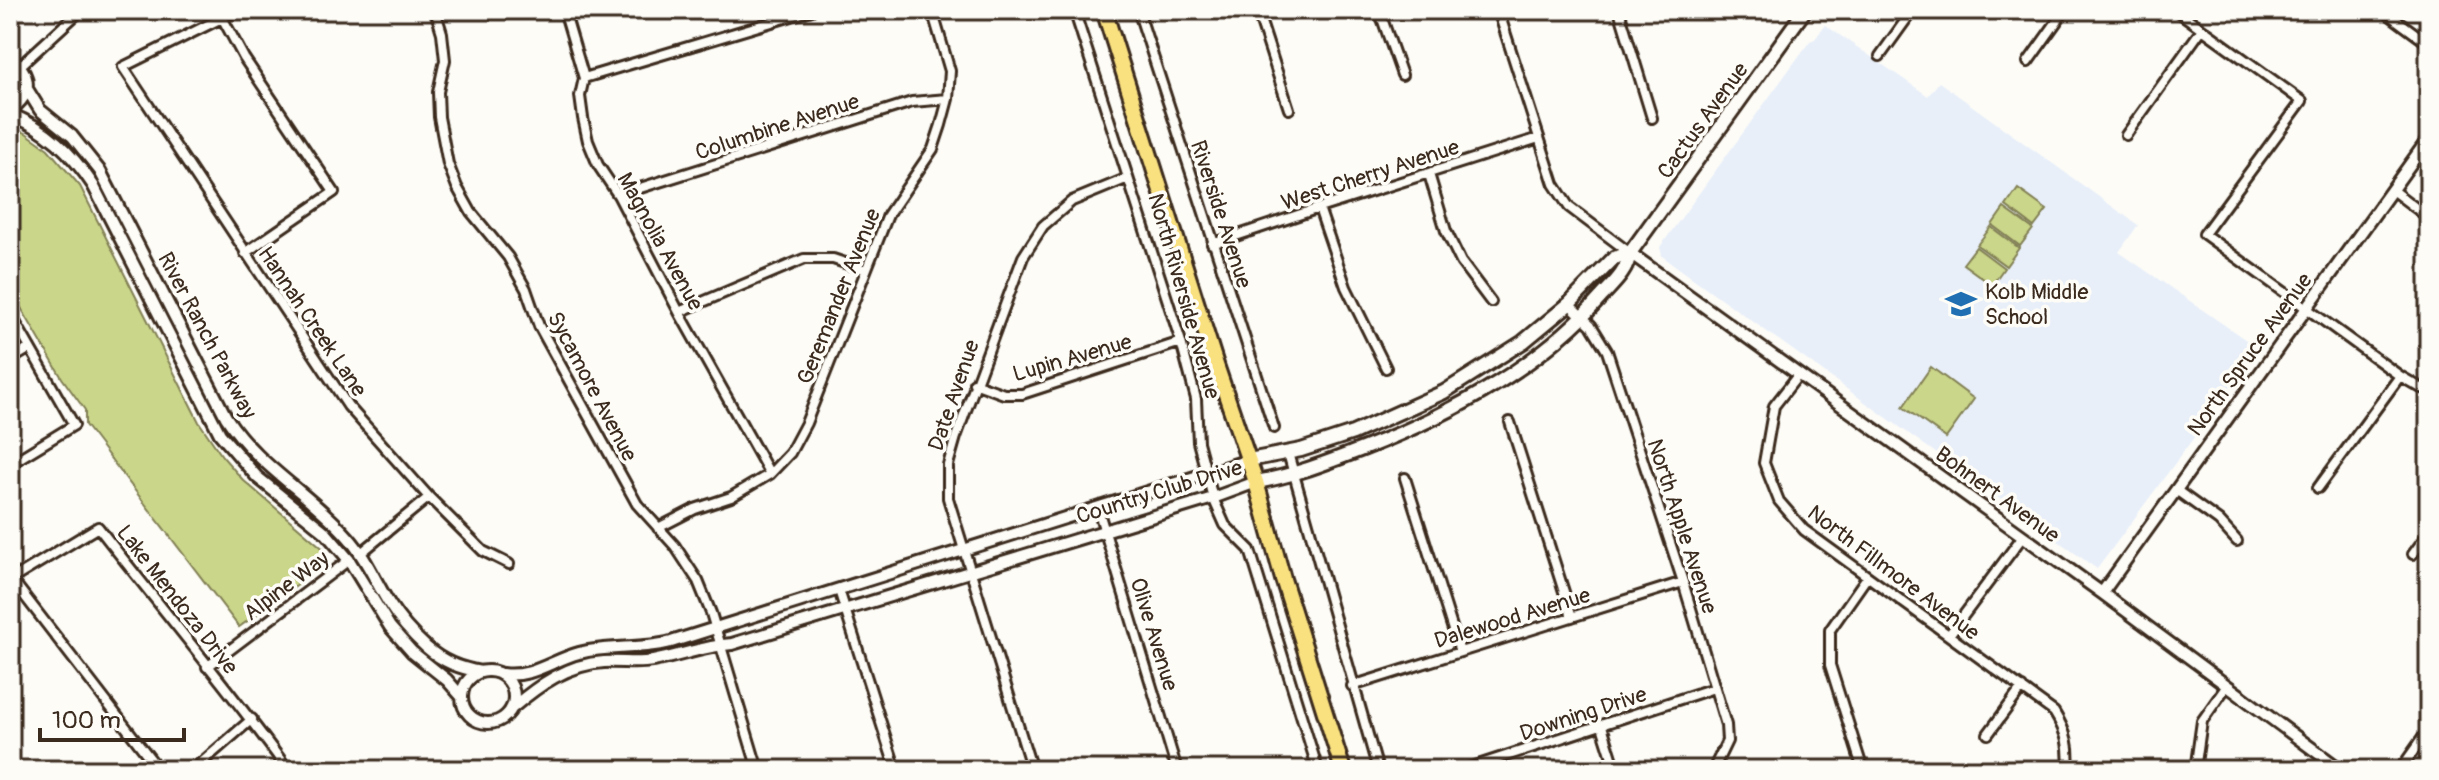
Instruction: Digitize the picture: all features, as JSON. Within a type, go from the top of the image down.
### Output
[{"type":"main road","name":"North Riverside Avenue","points":[[1104,10],[1256,482],[1343,770]]},
{"type":"main road","name":"Cactus Avenue","points":[[1630,253],[1805,10]]},
{"type":"main road","name":"Country Club Drive","points":[[1249,460],[1294,451],[1353,433],[1444,392],[1523,342],[1569,304],[1614,258],[1630,253],[1628,268],[1583,318],[1547,348],[1472,398],[1399,434],[1294,474],[1256,482]]},
{"type":"street","points":[[20,66],[81,10]]},
{"type":"street","points":[[238,10],[220,14],[244,58],[334,192],[245,253]]},
{"type":"street","name":"Sycamore Avenue","points":[[435,10],[445,60],[438,92],[439,117],[448,164],[457,187],[471,212],[508,257],[526,289],[539,326],[625,485],[637,504],[689,565],[705,597],[758,770]]},
{"type":"street","name":"Magnolia Avenue","points":[[564,10],[584,78],[580,96],[588,141],[598,165],[618,195],[679,312],[770,474]]},
{"type":"street","points":[[584,78],[812,10]]},
{"type":"street","name":"Geremander Avenue","points":[[658,528],[695,509],[731,497],[770,474],[790,453],[806,423],[888,215],[933,149],[948,99],[950,71],[932,10]]},
{"type":"street","name":"North Riverside Avenue","points":[[1074,10],[1181,342],[1196,399],[1198,442],[1213,498],[1225,525],[1250,550],[1318,770]]},
{"type":"street","name":"Riverside Avenue","points":[[1138,10],[1274,428]]},
{"type":"street","points":[[1257,10],[1289,109]]},
{"type":"street","points":[[1379,10],[1402,75]]},
{"type":"street","points":[[1498,10],[1554,184],[1569,207],[1630,253]]},
{"type":"street","points":[[1619,10],[1652,118]]},
{"type":"street","points":[[1880,56],[1913,10]]},
{"type":"street","points":[[2028,62],[2065,10]]},
{"type":"street","points":[[2176,10],[2302,101],[2204,234],[2400,376],[2429,389]]},
{"type":"street","points":[[2383,10],[2429,44]]},
{"type":"street","name":"Hannah Creek Lane","points":[[220,14],[123,67],[348,406],[429,497],[483,551],[509,564]]},
{"type":"street","points":[[2126,135],[2202,29]]},
{"type":"street","points":[[10,59],[26,75],[27,89],[10,112]]},
{"type":"street","name":"River Ranch Parkway","points":[[27,89],[40,110],[81,146],[106,181],[233,429],[268,468],[331,519],[361,553],[390,605],[415,635],[447,663],[481,672]]},
{"type":"street","name":"Columbine Avenue","points":[[618,195],[912,102],[948,99]]},
{"type":"street","name":"River Ranch Parkway","points":[[10,112],[51,136],[69,153],[93,185],[206,409],[229,446],[257,477],[314,523],[349,560],[390,627],[412,652],[456,688],[462,697]]},
{"type":"street","name":"West Cherry Avenue","points":[[1212,244],[1539,138]]},
{"type":"street","name":"North Spruce Avenue","points":[[2102,593],[2429,138]]},
{"type":"street","points":[[1429,174],[1446,231],[1461,262],[1491,302]]},
{"type":"street","name":"Date Avenue","points":[[1032,770],[948,498],[948,465],[974,383],[1023,257],[1043,226],[1072,201],[1128,178]]},
{"type":"street","points":[[2392,190],[2429,218]]},
{"type":"street","points":[[1319,208],[1346,287],[1386,368]]},
{"type":"street","name":"Bohnert Avenue","points":[[1630,253],[2102,593],[2341,770]]},
{"type":"street","points":[[679,312],[804,259],[833,259],[866,270]]},
{"type":"street","name":"North Apple Avenue","points":[[1569,304],[1591,325],[1607,351],[1683,582],[1726,725],[1727,741],[1713,770]]},
{"type":"street","points":[[10,313],[74,425],[10,464]]},
{"type":"street","name":"Lupin Avenue","points":[[974,383],[1004,394],[1022,394],[1181,342]]},
{"type":"street","points":[[10,360],[30,348]]},
{"type":"street","name":"North Fillmore Avenue","points":[[1799,374],[1774,406],[1764,463],[1779,501],[1791,517],[1867,577],[2054,712],[2065,729],[2070,746],[2068,770]]},
{"type":"street","points":[[2318,488],[2400,376]]},
{"type":"street","points":[[1510,422],[1572,617]]},
{"type":"street","points":[[1294,451],[1294,474],[1378,770]]},
{"type":"street","name":"Country Club Drive","points":[[502,674],[525,675],[578,653],[651,647],[1249,460]]},
{"type":"street","points":[[1405,478],[1460,652]]},
{"type":"street","name":"Country Club Drive","points":[[512,708],[536,688],[584,665],[651,662],[732,644],[1213,498],[1256,482]]},
{"type":"street","points":[[2176,490],[2219,521],[2237,541]]},
{"type":"street","name":"Alpine Way","points":[[361,553],[429,497]]},
{"type":"street","name":"Olive Avenue","points":[[1098,509],[1177,770]]},
{"type":"street","name":"Lake Mendoza Drive","points":[[11,578],[98,527],[207,667],[252,719],[288,770]]},
{"type":"street","points":[[2413,554],[2429,532]]},
{"type":"street","points":[[1949,635],[2023,536]]},
{"type":"street","name":"Alpine Way","points":[[207,667],[349,560]]},
{"type":"street","points":[[1863,770],[1830,665],[1828,647],[1830,630],[1867,577]]},
{"type":"street","points":[[11,578],[159,770]]},
{"type":"street","name":"Dalewood Avenue","points":[[1352,686],[1683,582]]},
{"type":"street","points":[[839,590],[896,770]]},
{"type":"street","points":[[481,672],[502,674],[514,689],[512,708],[499,721],[485,723],[468,714],[462,697],[467,682],[481,672]]},
{"type":"street","points":[[2195,770],[2202,721],[2226,687]]},
{"type":"street","name":"Downing Drive","points":[[1463,770],[1495,765],[1714,688]]},
{"type":"street","points":[[1988,734],[2022,688]]},
{"type":"street","points":[[193,770],[252,719]]},
{"type":"street","points":[[1602,726],[1616,770]]},
{"type":"street","points":[[2400,770],[2429,729]]},
{"type":"shaded area","name":"Kolb Middle School","points":[[1825,25],[1928,96],[1939,82],[2138,225],[2119,252],[2259,349],[2097,569],[1662,256],[1660,247],[1810,41]]},
{"type":"green space","points":[[10,126],[48,149],[80,186],[199,422],[222,456],[243,480],[327,552],[327,561],[239,627],[85,425],[85,410],[62,378],[10,289]]},
{"type":"green space","points":[[2018,189],[2047,210],[2034,227],[2006,206]]},
{"type":"green space","points":[[2004,208],[2033,229],[2020,246],[1992,225]]},
{"type":"green space","points":[[1991,227],[2019,248],[2006,266],[1977,245]]},
{"type":"green space","points":[[1976,247],[2004,268],[1992,285],[1963,264]]},
{"type":"green space","points":[[1931,367],[1974,399],[1946,438],[1903,407]]},
{"type":"place","name":"Kolb Middle School","points":[[1961,304]]}]
